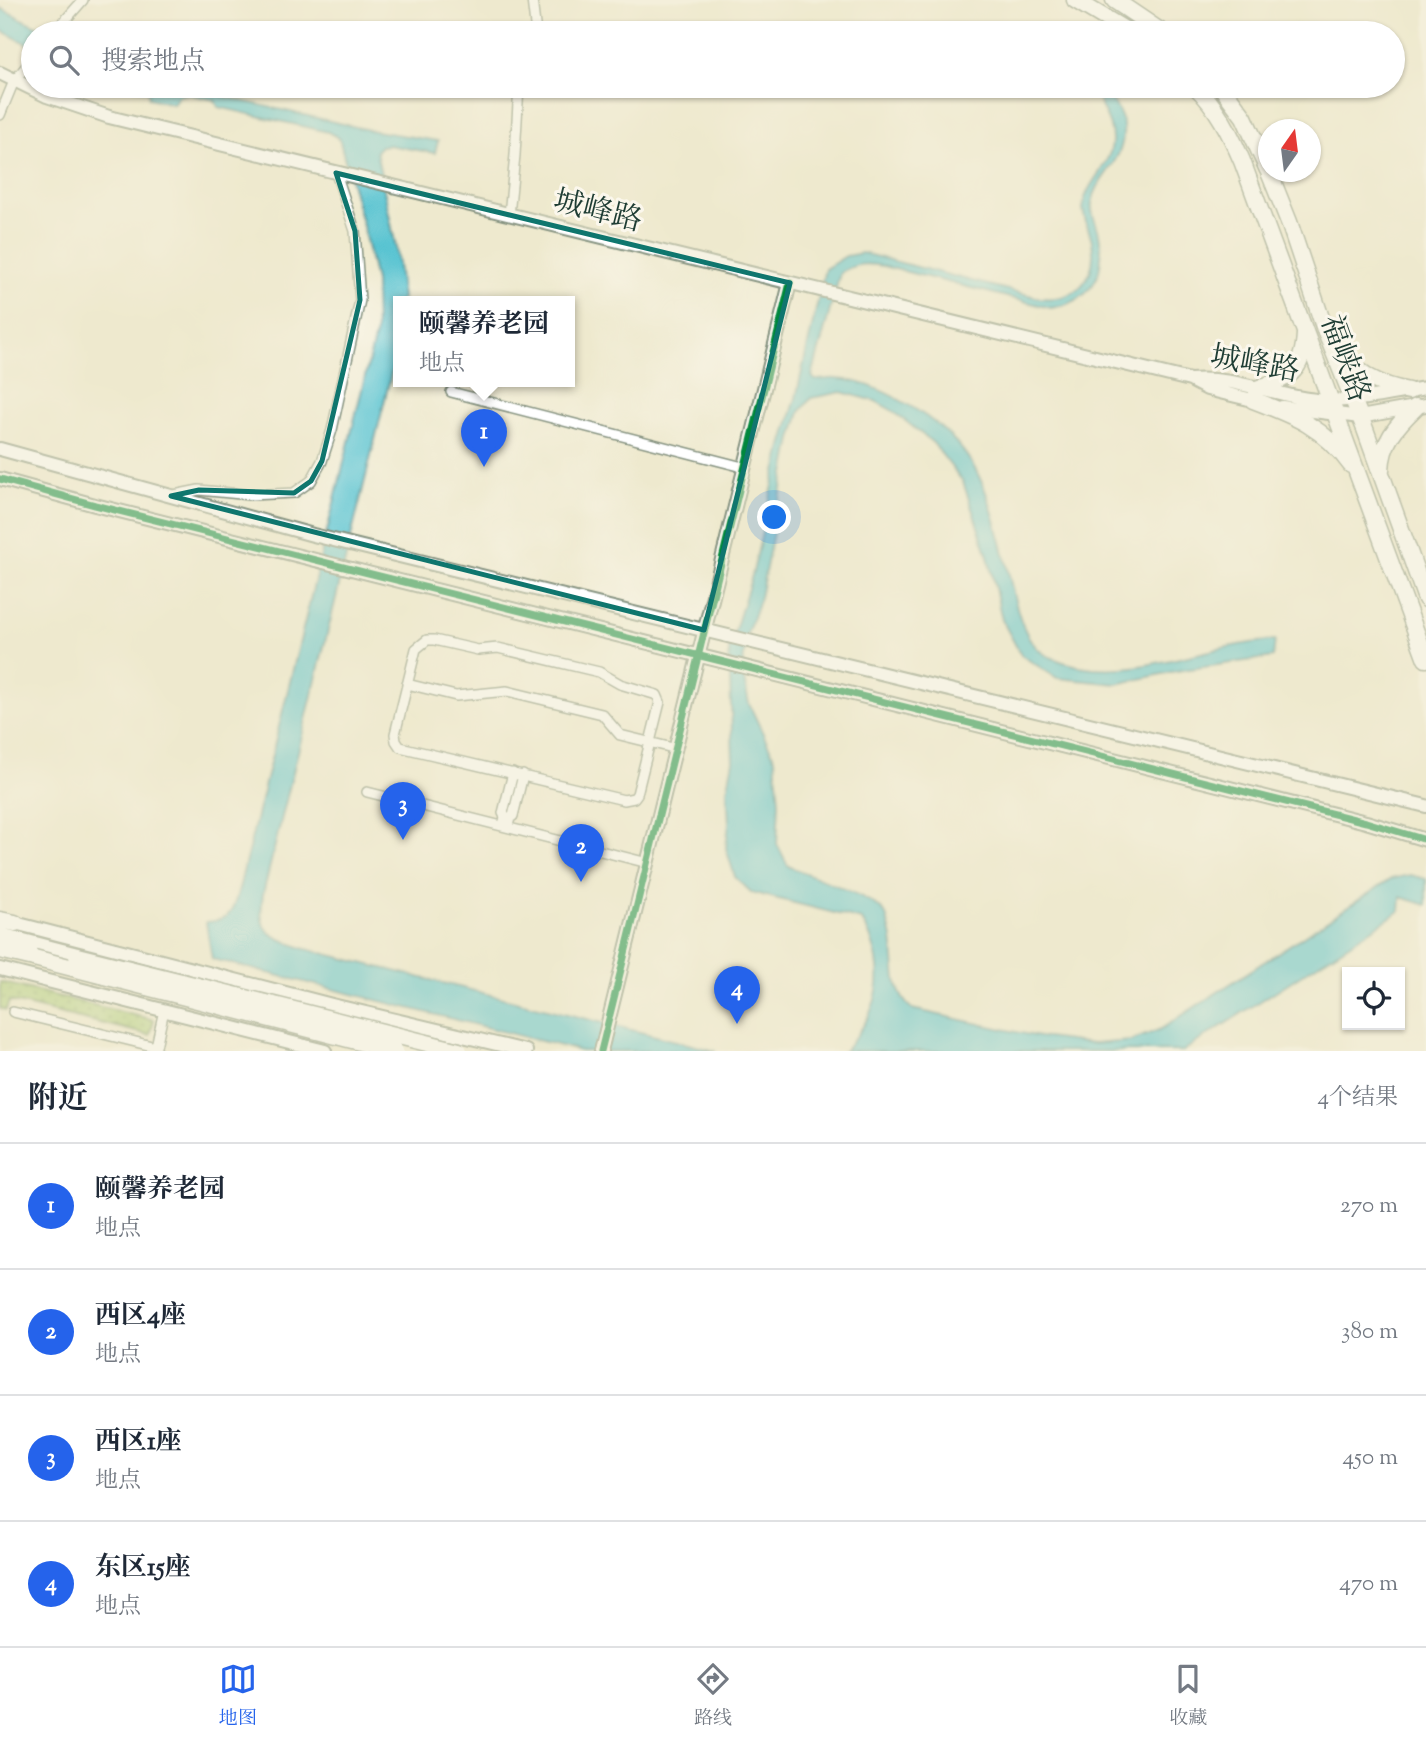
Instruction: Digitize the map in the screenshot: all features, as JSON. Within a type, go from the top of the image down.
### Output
[{"type":"highway","points":[[1075,0],[1110,21]]},
{"type":"highway","points":[[1114,0],[1145,21]]},
{"type":"highway","name":"福峡路","points":[[1207,98],[1227,127],[1237,149],[1426,659]]},
{"type":"highway","name":"福峡路","points":[[1230,98],[1244,117],[1258,147]]},
{"type":"highway","name":"福峡路","points":[[1273,182],[1325,330],[1424,590]]},
{"type":"highway","points":[[1254,394],[1281,381],[1296,368],[1301,358],[1302,321],[1317,306]]},
{"type":"highway","points":[[1325,330],[1345,357],[1371,380],[1384,386],[1409,391]]},
{"type":"highway","points":[[1254,394],[1312,425],[1331,441],[1361,480]]},
{"type":"highway","points":[[1381,476],[1382,460],[1389,436],[1421,406]]},
{"type":"highway","points":[[1369,501],[1388,494]]},
{"type":"highway","points":[[0,936],[459,1051]]},
{"type":"highway","points":[[0,950],[395,1051]]},
{"type":"street","points":[[65,21],[83,0]]},
{"type":"street","points":[[533,0],[536,21]]},
{"type":"street","points":[[0,115],[14,80],[21,72]]},
{"type":"street","name":"城峰路","points":[[0,73],[21,83]]},
{"type":"street","name":"城峰路","points":[[54,98],[177,134],[1191,380],[1209,378],[1280,400],[1334,408],[1353,400],[1426,388]]},
{"type":"street","points":[[509,215],[516,155],[518,98]]},
{"type":"street","points":[[171,496],[199,490],[251,495],[294,493],[311,481],[322,461],[332,430],[360,300],[355,232],[340,174]]},
{"type":"street","points":[[601,1051],[790,283]]},
{"type":"street","points":[[451,392],[743,467]]},
{"type":"street","points":[[1334,408],[1360,417],[1421,406]]},
{"type":"street","points":[[0,449],[313,534],[1426,806]]},
{"type":"street","points":[[0,479],[1426,839]]},
{"type":"street","points":[[434,640],[478,650],[498,648],[600,672],[620,684],[657,695],[660,702],[650,742],[637,794],[624,800],[401,747],[395,734],[416,649],[420,643],[434,640]]},
{"type":"street","points":[[407,684],[456,696],[507,691],[602,714],[620,735],[677,749]]},
{"type":"street","points":[[505,827],[503,813],[513,773]]},
{"type":"street","points":[[505,827],[513,816],[523,775]]},
{"type":"street","points":[[367,792],[648,863]]},
{"type":"street","points":[[5,921],[332,1005],[526,1051]]},
{"type":"street","points":[[0,969],[325,1051]]},
{"type":"street","points":[[206,1020],[228,1020],[238,1015],[245,1004],[243,990],[234,982],[217,975]]},
{"type":"street","points":[[332,1005],[326,1008],[317,1020],[317,1036],[322,1046],[332,1051]]},
{"type":"street","points":[[13,1012],[156,1049],[164,1010]]},
{"type":"highlighted area","points":[[336,173],[790,283],[704,630],[171,496],[199,490],[294,493],[311,481],[322,461],[360,300],[355,231]]},
{"type":"green space","points":[[0,982],[154,1020],[150,1035],[9,1001],[6,1010],[0,1008]]},
{"type":"water","points":[[0,8],[26,21],[21,21],[21,41],[0,30]]},
{"type":"water","points":[[149,98],[177,98],[173,104]]},
{"type":"water","points":[[206,98],[230,98],[369,130],[438,141],[435,153],[388,145],[381,146],[376,151],[396,248],[402,296],[393,296],[393,366],[263,894],[263,925],[273,935],[302,948],[716,1051],[581,1051],[212,959],[206,922],[226,917],[235,904],[376,332],[375,281],[339,138],[328,132],[218,107],[215,100]]},
{"type":"water","points":[[1111,98],[1122,120],[1123,138],[1116,159],[1095,192],[1092,203],[1099,234],[1101,262],[1093,284],[1086,292],[1077,300],[1051,308],[883,266],[866,264],[851,267],[840,273],[812,376],[815,380],[857,382],[887,394],[936,424],[963,450],[989,500],[1023,626],[1039,650],[1050,657],[1073,665],[1118,668],[1142,666],[1238,645],[1275,640],[1273,657],[1176,671],[1117,684],[1057,678],[1021,655],[1002,620],[988,556],[963,482],[933,443],[893,411],[875,401],[842,392],[811,398],[800,412],[792,439],[760,597],[747,634],[742,670],[749,704],[775,759],[779,802],[777,844],[788,866],[854,893],[885,913],[892,940],[897,982],[904,1001],[912,1009],[1039,1037],[1093,1044],[1131,1041],[1161,1029],[1391,879],[1410,875],[1426,879],[1426,905],[1401,897],[1400,911],[1183,1051],[844,1051],[866,1021],[877,989],[876,956],[862,920],[751,892],[735,877],[726,848],[729,823],[727,790],[733,761],[729,650],[753,572],[825,269],[846,256],[862,253],[1040,298],[1065,296],[1074,292],[1088,277],[1092,266],[1092,242],[1083,205],[1085,197],[1108,158],[1112,142],[1110,126],[1098,100]]},
{"type":"cycle path","points":[[601,1051],[790,283]]},
{"type":"cycle path","points":[[0,479],[1366,822],[1426,840]]},
{"type":"place","name":"颐馨养老园","points":[[484,467]]},
{"type":"place","name":"西区1座","points":[[403,840]]},
{"type":"place","name":"西区4座","points":[[581,882]]},
{"type":"place","name":"东区15座","points":[[737,1024]]}]
